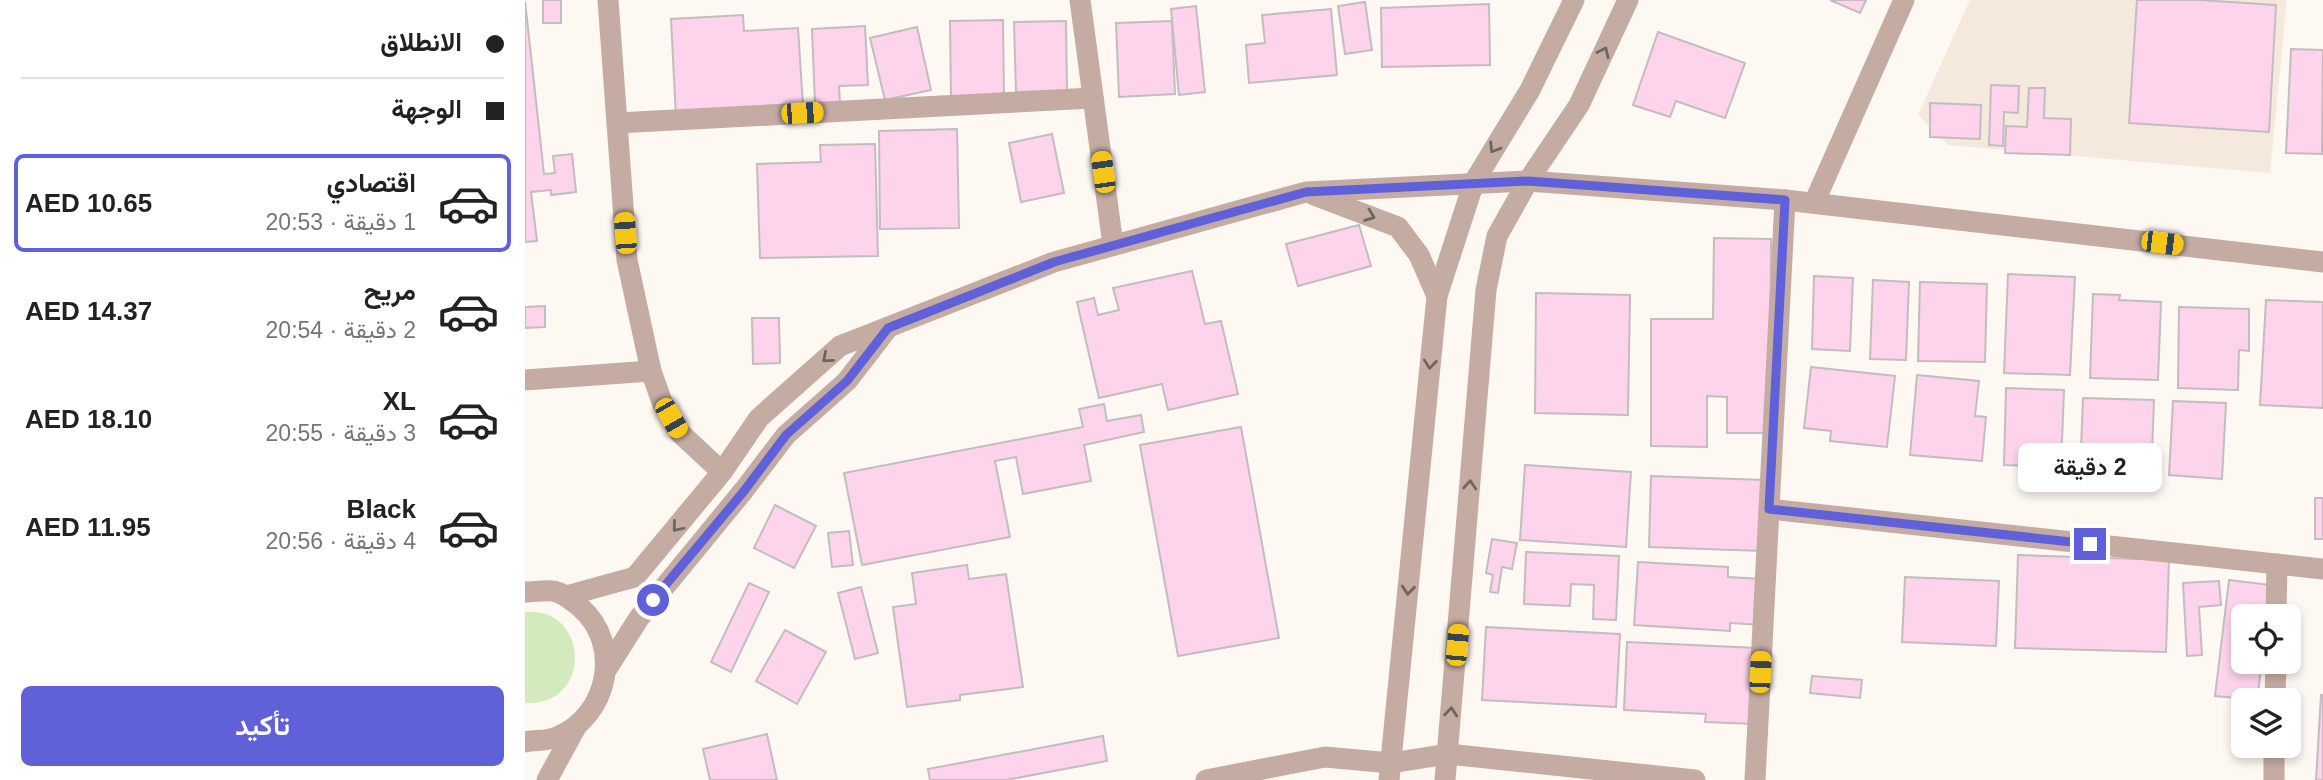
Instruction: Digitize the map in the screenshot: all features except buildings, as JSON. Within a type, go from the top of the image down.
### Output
[{"type":"street","points":[[608,0],[627,260],[651,371],[662,402],[680,433],[722,472]]},
{"type":"street","points":[[1080,0],[1113,246]]},
{"type":"street","points":[[1390,772],[1437,296],[1474,182],[1530,90],[1574,0]]},
{"type":"street","points":[[1445,780],[1486,290],[1497,236],[1528,181],[1579,105],[1628,0]]},
{"type":"street","points":[[1814,203],[1904,0]]},
{"type":"street","points":[[617,123],[1093,98]]},
{"type":"street","points":[[566,596],[635,578],[722,472],[759,418],[840,346],[1054,262],[1306,192],[1528,181],[1785,200],[2323,261]]},
{"type":"street","points":[[1306,192],[1398,227],[1419,255],[1437,296]]},
{"type":"street","points":[[1755,780],[1785,200]]},
{"type":"street","points":[[606,670],[639,618],[744,491],[786,435],[847,381],[888,328]]},
{"type":"street","points":[[525,380],[651,371]]},
{"type":"street","points":[[1769,509],[2323,569]]},
{"type":"street","points":[[2276,604],[2277,564]]},
{"type":"street","points":[[525,593],[553,590],[566,596],[589,615],[604,645],[606,670],[602,690],[593,709],[576,726],[556,738],[525,741]]},
{"type":"street","points":[[547,780],[576,726]]},
{"type":"street","points":[[1206,780],[1325,757],[1390,772],[1448,754],[1695,780]]},
{"type":"street","points":[[2274,758],[2274,780]]},
{"type":"shaded area","points":[[1970,0],[2287,0],[2270,173],[1948,145],[1918,115]]},
{"type":"green space","points":[[525,612],[546,614],[562,624],[571,639],[575,657],[572,674],[563,690],[547,700],[525,703]]},
{"type":"route","points":[[653,600],[744,491],[786,435],[847,381],[888,328],[1054,262],[1306,192],[1474,182],[1528,181],[1785,200],[1769,509],[2090,544]]}]
